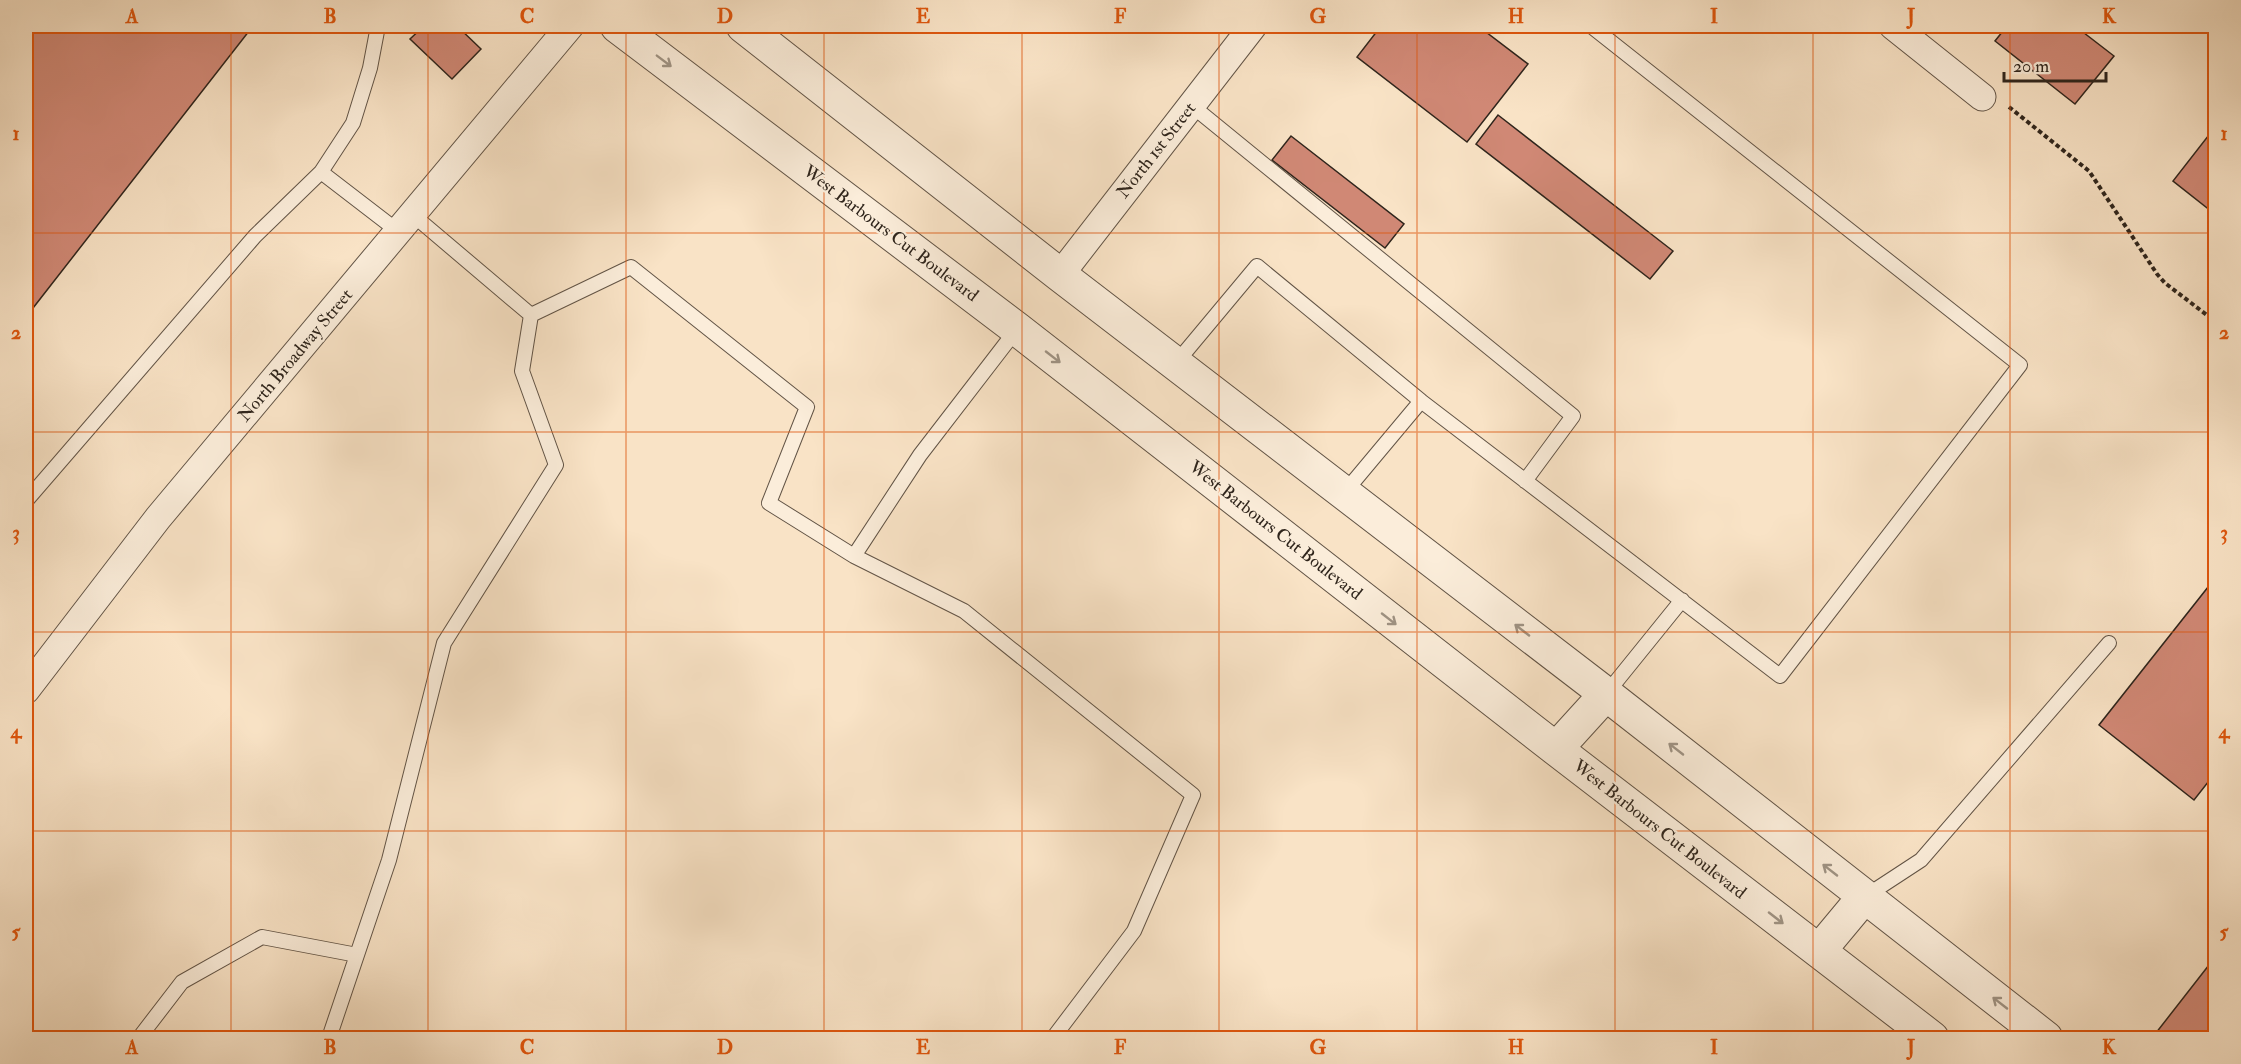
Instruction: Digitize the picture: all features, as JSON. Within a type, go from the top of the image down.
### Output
[{"type":"street","name":"North Broadway Street","points":[[26,690],[158,518],[570,26]]},
{"type":"street","name":"West Barbours Cut Boulevard","points":[[617,26],[1017,329],[1556,749],[1932,1038]]},
{"type":"street","points":[[743,26],[1060,275],[1606,694],[2046,1038]]},
{"type":"street","name":"North 1st Street","points":[[1060,275],[1253,26]]},
{"type":"street","points":[[1893,26],[1921,34],[1982,97]]},
{"type":"street","points":[[1556,749],[1606,694]]},
{"type":"street","points":[[1820,951],[1864,897]]},
{"type":"lane","points":[[26,501],[255,236],[321,172],[353,123],[370,68],[378,26]]},
{"type":"lane","points":[[1176,363],[1257,266],[1421,401],[1780,676],[2020,366],[1591,26]]},
{"type":"lane","points":[[1191,105],[1573,416],[1525,481]]},
{"type":"lane","points":[[321,172],[406,223],[531,315]]},
{"type":"lane","points":[[531,315],[632,267],[807,408],[769,503],[854,556],[964,611],[1193,795],[1134,931],[1053,1038]]},
{"type":"lane","points":[[329,1038],[389,860],[444,643],[556,465],[522,371],[531,315]]},
{"type":"lane","points":[[854,556],[920,455],[1017,329]]},
{"type":"lane","points":[[1344,493],[1421,401]]},
{"type":"lane","points":[[1606,694],[1682,600]]},
{"type":"lane","points":[[1864,897],[1921,860],[2109,643]]},
{"type":"lane","points":[[139,1038],[182,982],[262,937],[357,955]]},
{"type":"path","points":[[1982,97],[1987,89],[2084,166],[2096,179],[2157,274],[2216,322]]},
{"type":"building","points":[[26,26],[253,26],[26,317]]},
{"type":"building","points":[[424,26],[457,26],[481,49],[452,79],[410,39]]},
{"type":"building","points":[[1381,26],[1478,26],[1528,64],[1467,142],[1357,57]]},
{"type":"building","points":[[2007,26],[2075,26],[2114,56],[2075,104],[1995,41]]},
{"type":"building","points":[[1498,115],[1673,251],[1650,279],[1476,144]]},
{"type":"building","points":[[2212,131],[2216,134],[2216,215],[2173,181]]},
{"type":"building","points":[[1291,136],[1404,224],[1385,248],[1272,160]]},
{"type":"building","points":[[2216,577],[2216,772],[2194,800],[2099,725]]},
{"type":"building","points":[[2216,956],[2216,1038],[2152,1038]]}]
